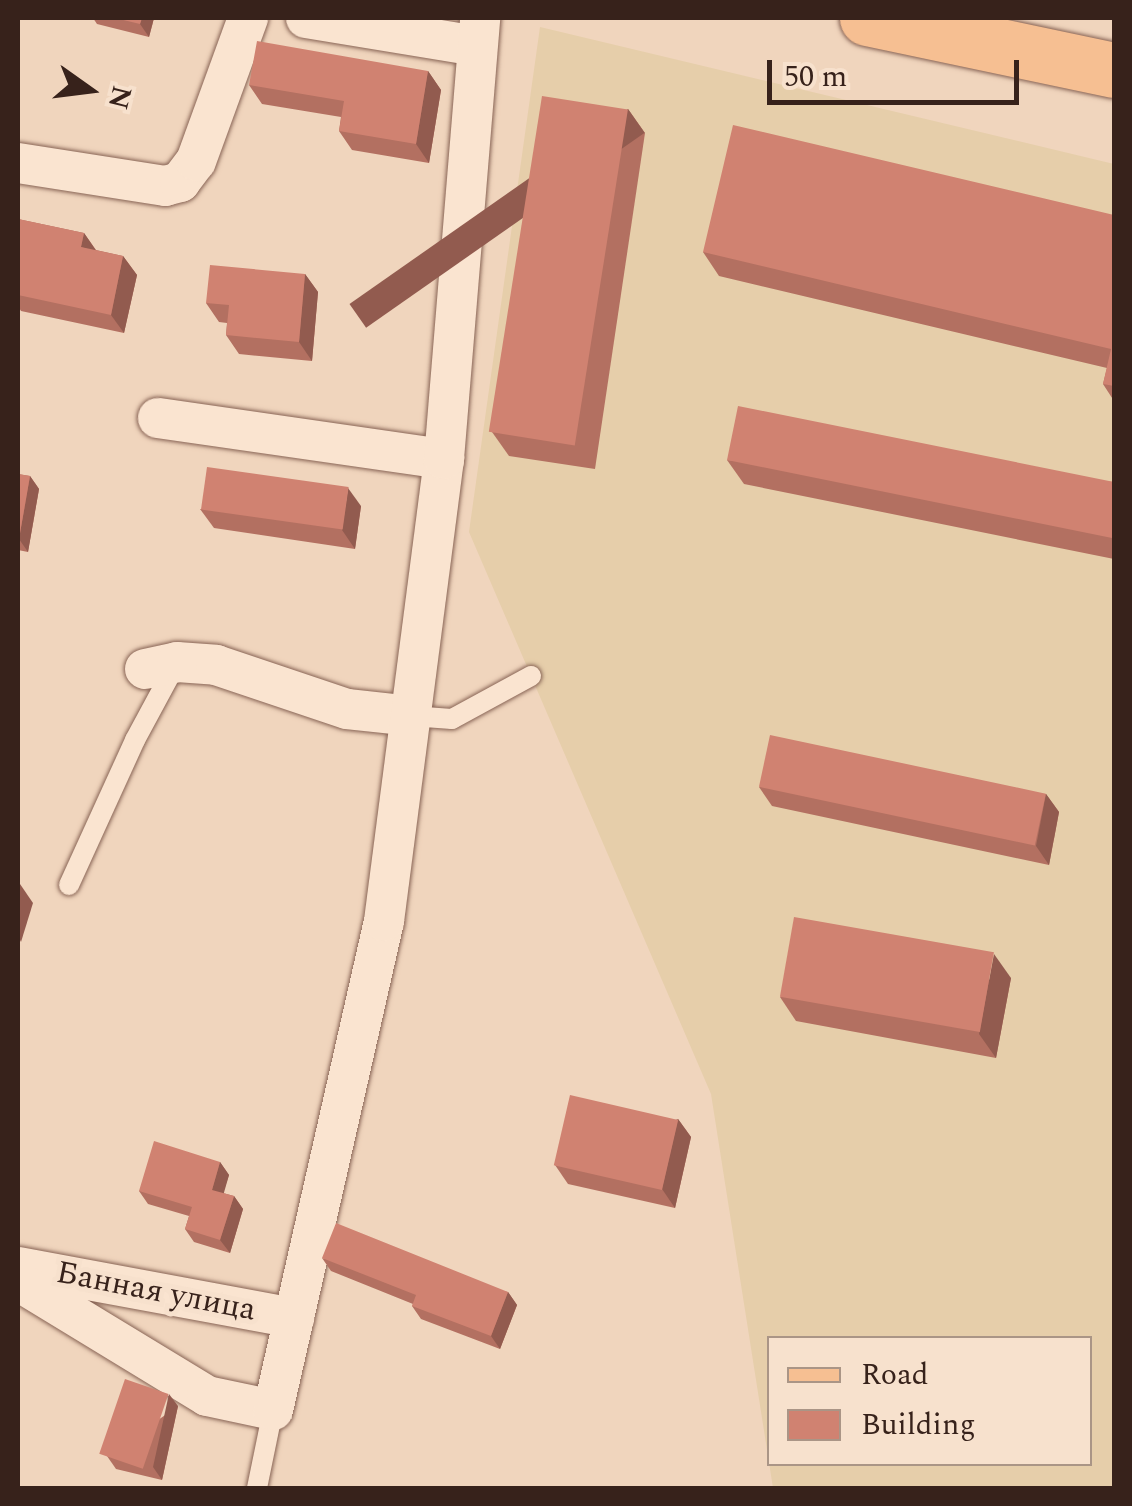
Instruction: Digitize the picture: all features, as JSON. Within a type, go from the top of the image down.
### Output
[{"type":"main road","points":[[867,18],[1114,70]]},
{"type":"street","points":[[18,163],[165,186],[180,182],[196,161],[248,18]]},
{"type":"street","points":[[18,1282],[207,1396],[273,1410],[384,920],[444,459],[479,32],[306,18]]},
{"type":"street","points":[[158,418],[444,459]]},
{"type":"street","points":[[161,666],[216,666],[347,709],[411,716]]},
{"type":"street","name":"Банная улица","points":[[18,1266],[294,1318]]},
{"type":"lane","points":[[70,885],[134,740],[161,666]]},
{"type":"lane","points":[[411,716],[452,719],[530,676]]},
{"type":"lane","points":[[256,1488],[273,1410]]},
{"type":"shaded area","points":[[540,27],[1114,164],[1114,1488],[773,1488],[770,1466],[1092,1466],[1092,1336],[767,1336],[767,1450],[711,1094],[469,532]]},
{"type":"building","points":[[115,18],[142,18],[140,24]]},
{"type":"building","points":[[257,41],[428,71],[416,144],[339,131],[344,101],[249,85]]},
{"type":"building","points":[[542,96],[628,110],[575,445],[489,432]]},
{"type":"building","points":[[733,125],[1114,215],[1114,386],[1103,384],[1111,349],[703,252]]},
{"type":"building","points":[[18,219],[84,233],[81,247],[123,256],[111,315],[18,295]]},
{"type":"building","points":[[210,265],[305,274],[299,342],[226,335],[229,305],[206,303]]},
{"type":"building","points":[[738,406],[1114,482],[1112,538],[727,460]]},
{"type":"building","points":[[207,467],[349,487],[343,529],[201,510]]},
{"type":"building","points":[[18,474],[30,476],[19,539],[18,539]]},
{"type":"building","points":[[770,735],[1046,794],[1035,845],[759,787]]},
{"type":"building","points":[[794,917],[994,952],[980,1032],[780,997]]},
{"type":"building","points":[[570,1095],[678,1120],[662,1190],[554,1165]]},
{"type":"building","points":[[154,1141],[220,1162],[212,1190],[234,1196],[220,1240],[185,1229],[192,1207],[139,1191]]},
{"type":"building","points":[[336,1223],[508,1292],[491,1336],[412,1306],[416,1295],[322,1258]]},
{"type":"building","points":[[125,1379],[168,1394],[143,1469],[99,1454]]}]
